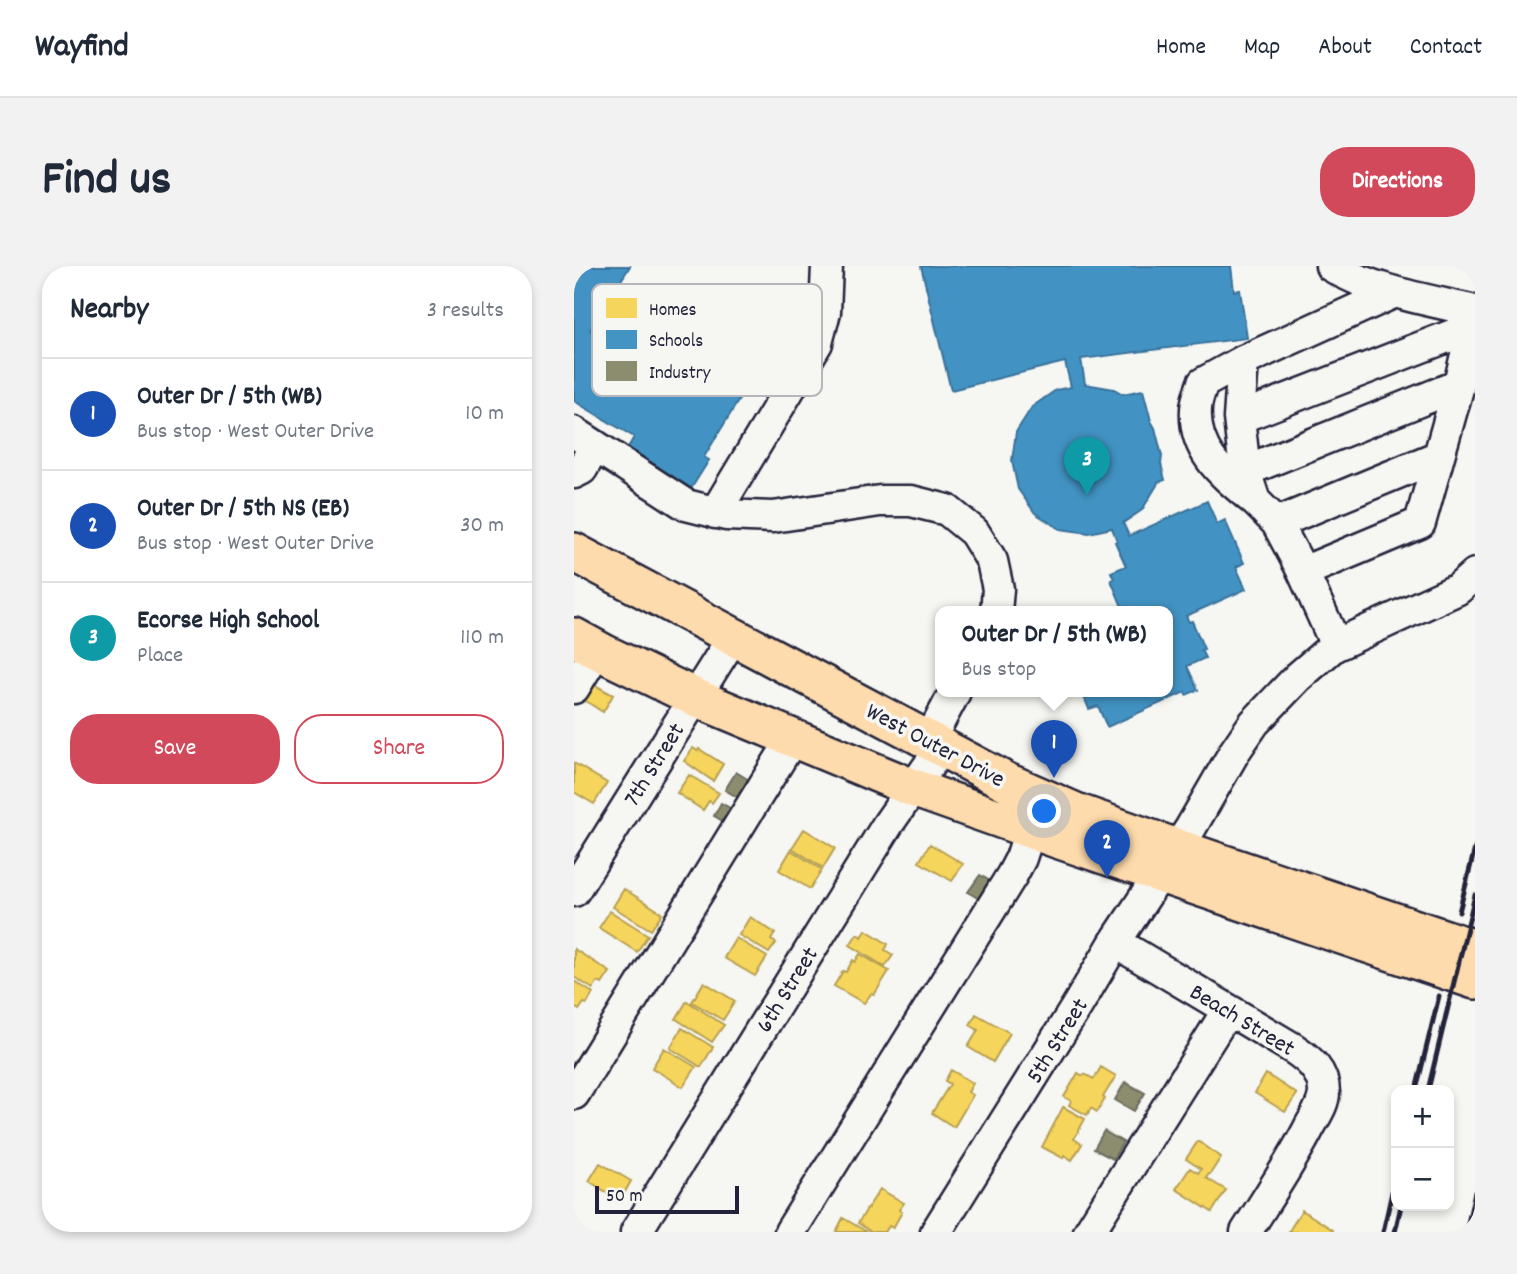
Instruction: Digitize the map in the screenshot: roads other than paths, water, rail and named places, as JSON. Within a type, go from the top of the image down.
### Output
[{"type":"main road","name":"West Outer Drive","points":[[574,552],[935,745],[1007,782],[1078,813],[1168,861],[1475,980]]},
{"type":"main road","name":"West Outer Drive","points":[[586,643],[694,697],[913,788],[1030,830],[1168,861],[1475,949]]},
{"type":"street","points":[[822,324],[827,266]]},
{"type":"street","points":[[1331,266],[1395,292],[1474,318]]},
{"type":"street","points":[[1336,645],[1277,523],[1224,476],[1207,455],[1197,431],[1196,407],[1203,383],[1243,361],[1395,292]]},
{"type":"street","points":[[1303,572],[1420,523],[1459,385],[1474,318]]},
{"type":"street","points":[[1239,418],[1474,318]]},
{"type":"street","points":[[1243,361],[1239,418],[1245,471],[1255,501]]},
{"type":"street","points":[[1245,471],[1459,385]]},
{"type":"street","points":[[715,513],[785,396]]},
{"type":"street","points":[[574,473],[582,469],[585,439],[686,505],[726,516],[773,517],[880,501],[911,500],[947,510],[974,532],[992,561],[999,589],[997,606]]},
{"type":"street","points":[[1277,523],[1439,456]]},
{"type":"street","name":"5th Street","points":[[936,1232],[1254,723],[1298,677],[1336,645],[1458,589],[1475,574]]},
{"type":"street","name":"7th Street","points":[[574,891],[733,637]]},
{"type":"street","points":[[574,688],[586,643]]},
{"type":"street","name":"6th Street","points":[[636,1232],[888,824],[913,788],[935,745],[953,697]]},
{"type":"street","points":[[574,1094],[793,738]]},
{"type":"street","points":[[790,1232],[1012,875],[1030,830]]},
{"type":"street","name":"Beach Street","points":[[1115,942],[1311,1061],[1323,1084],[1322,1103],[1300,1146],[1245,1232]]},
{"type":"street","points":[[1088,1232],[1228,1010]]},
{"type":"railway","points":[[1459,912],[1475,848]]},
{"type":"railway","points":[[1429,1085],[1475,895]]},
{"type":"railway","points":[[1417,1085],[1439,996]]},
{"type":"railway","points":[[1466,1232],[1475,1192]]},
{"type":"railway","points":[[1383,1232],[1391,1197]]},
{"type":"railway","points":[[1395,1232],[1400,1211]]},
{"type":"place","name":"Ecorse High School","points":[[1087,495]]},
{"type":"place","name":"Outer Dr / 5th (WB)","points":[[1054,778]]},
{"type":"place","name":"Outer Dr / 5th NS (EB)","points":[[1107,878]]}]
